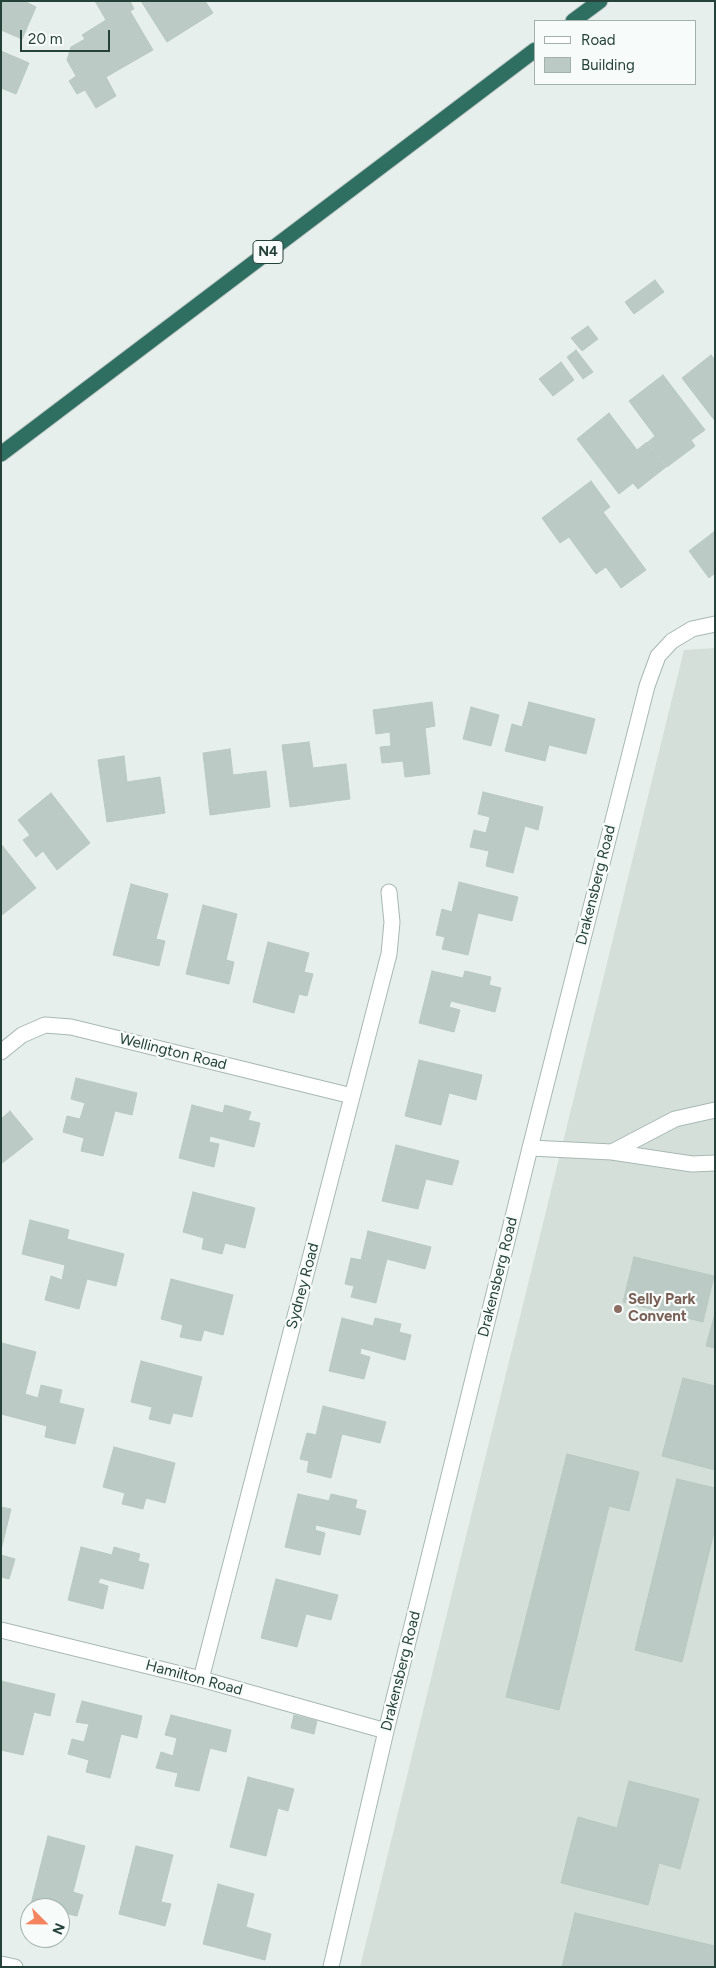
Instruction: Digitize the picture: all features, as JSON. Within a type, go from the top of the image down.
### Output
[{"type":"highway","points":[[574,20],[600,1]]},
{"type":"highway","name":"N4","points":[[1,454],[534,51]]},
{"type":"street","name":"Drakensberg Road","points":[[331,1967],[386,1731],[530,1148],[647,686],[658,656],[672,641],[692,629],[715,624]]},
{"type":"street","name":"Sydney Road","points":[[201,1679],[389,954],[392,922],[389,892]]},
{"type":"street","name":"Wellington Road","points":[[1,1052],[22,1035],[45,1025],[71,1027],[352,1096]]},
{"type":"street","points":[[612,1152],[675,1119],[715,1110]]},
{"type":"street","points":[[530,1148],[612,1152],[692,1164],[715,1163]]},
{"type":"street","name":"Hamilton Road","points":[[1,1630],[201,1679],[386,1731]]},
{"type":"street","points":[[1,1964],[15,1967]]},
{"type":"shaded area","name":"Selly Park Convent","points":[[715,648],[715,1967],[360,1967],[684,650]]},
{"type":"building","points":[[1,1],[24,1],[36,7],[22,39],[1,30]]},
{"type":"building","points":[[95,1],[130,1],[134,9],[130,11],[153,50],[106,77],[116,96],[96,108],[85,90],[77,94],[69,81],[76,76],[67,60],[71,47],[85,39],[82,35],[106,20]]},
{"type":"building","points":[[141,1],[205,1],[213,13],[167,42]]},
{"type":"building","points":[[1,51],[29,63],[16,94],[1,88]]},
{"type":"building","points":[[655,280],[664,292],[634,314],[625,302]]},
{"type":"building","points":[[588,326],[598,339],[582,351],[571,338]]},
{"type":"building","points":[[576,350],[593,372],[583,379],[567,357]]},
{"type":"building","points":[[711,355],[715,360],[715,421],[682,378]]},
{"type":"building","points":[[561,362],[574,380],[553,396],[539,379]]},
{"type":"building","points":[[663,375],[705,430],[691,440],[695,446],[667,467],[648,442],[655,436],[629,401]]},
{"type":"building","points":[[609,413],[637,450],[647,442],[666,467],[638,489],[633,483],[619,494],[577,439]]},
{"type":"building","points":[[591,481],[610,507],[603,512],[646,570],[621,588],[606,567],[596,574],[569,537],[560,543],[542,518]]},
{"type":"building","points":[[715,531],[715,573],[709,578],[689,551]]},
{"type":"building","points":[[432,702],[435,726],[425,728],[430,774],[405,777],[403,761],[382,763],[380,747],[391,746],[390,732],[376,734],[373,710]]},
{"type":"building","points":[[529,702],[595,719],[586,754],[549,745],[545,761],[505,751],[512,724],[522,727]]},
{"type":"building","points":[[471,707],[499,715],[491,746],[463,739]]},
{"type":"building","points":[[309,742],[313,768],[346,764],[350,799],[290,807],[282,745]]},
{"type":"building","points":[[230,749],[233,775],[266,771],[270,807],[210,815],[203,753]]},
{"type":"building","points":[[124,756],[127,782],[160,777],[165,813],[107,822],[98,760]]},
{"type":"building","points":[[483,792],[543,807],[538,830],[525,826],[513,873],[486,866],[489,851],[470,847],[474,830],[486,833],[490,817],[478,814]]},
{"type":"building","points":[[51,793],[90,843],[57,870],[43,851],[36,857],[23,840],[30,835],[18,820]]},
{"type":"building","points":[[1,844],[36,888],[2,915],[1,913]]},
{"type":"building","points":[[459,882],[518,897],[512,921],[478,913],[468,955],[442,949],[445,937],[436,935],[442,909],[452,912]]},
{"type":"building","points":[[131,884],[168,894],[156,939],[165,941],[159,966],[113,955]]},
{"type":"building","points":[[203,905],[237,914],[226,960],[234,962],[229,984],[186,974]]},
{"type":"building","points":[[268,942],[309,953],[304,972],[313,974],[307,996],[299,994],[294,1013],[253,1002]]},
{"type":"building","points":[[432,971],[463,978],[465,971],[491,977],[489,985],[501,988],[495,1012],[451,1001],[449,1007],[460,1010],[454,1032],[419,1023]]},
{"type":"building","points":[[419,1060],[482,1075],[476,1100],[449,1093],[441,1125],[405,1116]]},
{"type":"building","points":[[76,1078],[137,1093],[132,1115],[115,1111],[103,1156],[81,1151],[84,1138],[63,1132],[67,1116],[80,1119],[85,1103],[71,1099]]},
{"type":"building","points":[[192,1105],[223,1113],[225,1105],[251,1112],[248,1120],[260,1123],[254,1147],[210,1136],[209,1142],[219,1144],[214,1167],[179,1158]]},
{"type":"building","points":[[10,1111],[33,1139],[1,1164],[1,1119]]},
{"type":"building","points":[[396,1145],[459,1161],[452,1185],[426,1179],[418,1209],[382,1201]]},
{"type":"building","points":[[193,1192],[255,1208],[245,1248],[225,1243],[222,1254],[202,1249],[204,1238],[183,1232]]},
{"type":"building","points":[[30,1220],[69,1230],[67,1239],[124,1254],[116,1286],[87,1279],[79,1309],[45,1300],[51,1276],[62,1280],[65,1265],[22,1254]]},
{"type":"building","points":[[368,1231],[431,1247],[425,1269],[387,1259],[376,1303],[351,1297],[354,1286],[345,1284],[351,1258],[361,1260]]},
{"type":"building","points":[[634,1257],[714,1276],[703,1322],[623,1302]]},
{"type":"building","points":[[171,1279],[233,1295],[223,1335],[204,1330],[201,1341],[180,1337],[183,1325],[161,1319]]},
{"type":"building","points":[[715,1313],[715,1348],[706,1346]]},
{"type":"building","points":[[342,1318],[373,1326],[375,1318],[401,1324],[399,1332],[411,1335],[405,1360],[361,1348],[360,1354],[370,1357],[364,1379],[329,1371]]},
{"type":"building","points":[[2,1343],[36,1352],[25,1394],[38,1398],[41,1385],[62,1390],[59,1403],[84,1409],[75,1444],[45,1437],[47,1426],[1,1414]]},
{"type":"building","points":[[141,1361],[202,1377],[192,1417],[173,1413],[170,1424],[149,1419],[152,1407],[131,1402]]},
{"type":"building","points":[[683,1378],[715,1386],[715,1470],[662,1456]]},
{"type":"building","points":[[323,1406],[386,1422],[380,1443],[342,1434],[331,1478],[307,1472],[309,1461],[300,1459],[307,1433],[316,1435]]},
{"type":"building","points":[[114,1447],[175,1463],[165,1503],[146,1498],[143,1509],[122,1504],[125,1493],[103,1487]]},
{"type":"building","points":[[567,1454],[639,1472],[629,1511],[609,1506],[559,1710],[506,1697]]},
{"type":"building","points":[[677,1479],[715,1488],[715,1528],[682,1662],[635,1650]]},
{"type":"building","points":[[298,1494],[329,1501],[331,1494],[357,1500],[355,1508],[366,1511],[360,1535],[316,1525],[315,1530],[325,1533],[320,1555],[285,1547]]},
{"type":"building","points":[[1,1507],[11,1509],[1,1550]]},
{"type":"building","points":[[81,1547],[112,1555],[114,1547],[140,1554],[138,1561],[149,1564],[143,1589],[100,1578],[98,1583],[108,1586],[103,1609],[68,1600]]},
{"type":"building","points":[[1,1555],[15,1559],[9,1579],[1,1577]]},
{"type":"building","points":[[276,1579],[338,1595],[331,1620],[306,1614],[297,1647],[261,1638]]},
{"type":"building","points":[[1,1681],[55,1694],[50,1716],[34,1712],[23,1755],[1,1750]]},
{"type":"building","points":[[82,1701],[142,1716],[137,1738],[121,1734],[110,1778],[86,1772],[89,1760],[68,1754],[72,1739],[84,1742],[89,1724],[76,1722]]},
{"type":"building","points":[[171,1715],[231,1730],[226,1752],[210,1748],[199,1791],[175,1786],[178,1773],[156,1768],[161,1752],[173,1756],[177,1738],[165,1735]]},
{"type":"building","points":[[294,1715],[317,1721],[314,1734],[291,1728]]},
{"type":"building","points":[[248,1777],[294,1789],[288,1811],[278,1808],[266,1856],[230,1847]]},
{"type":"building","points":[[629,1781],[699,1799],[680,1869],[659,1863],[648,1905],[561,1883],[578,1817],[617,1828]]},
{"type":"building","points":[[48,1836],[85,1846],[73,1892],[83,1895],[77,1916],[70,1914],[70,1898],[32,1898]]},
{"type":"building","points":[[136,1846],[173,1855],[161,1902],[171,1904],[165,1926],[119,1914]]},
{"type":"building","points":[[218,1884],[254,1894],[246,1927],[271,1934],[265,1960],[203,1944]]},
{"type":"building","points":[[575,1913],[715,1946],[715,1967],[562,1967]]},
{"type":"place","name":"Selly Park Convent","points":[[618,1309]]}]
